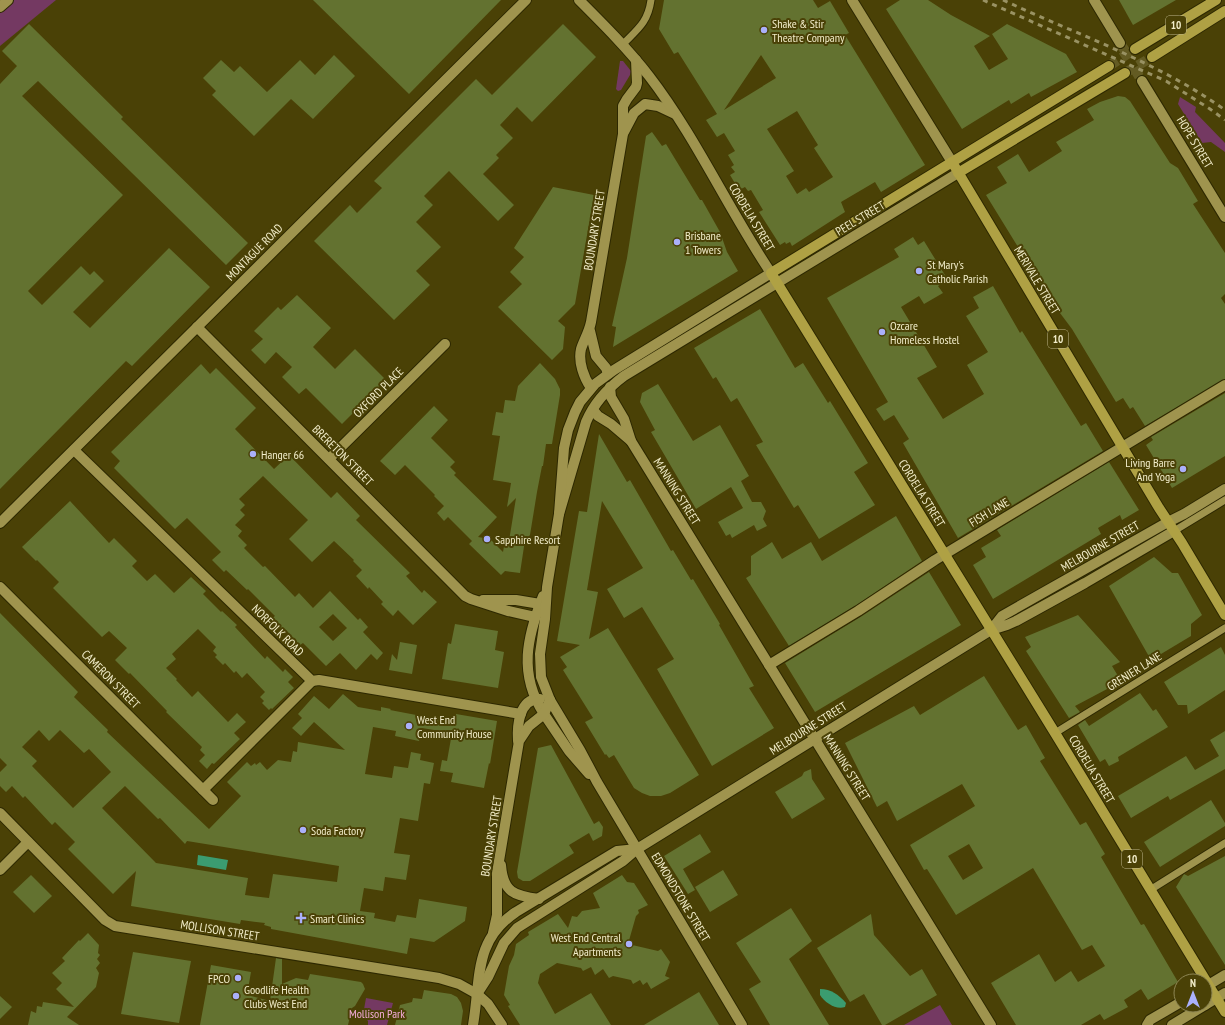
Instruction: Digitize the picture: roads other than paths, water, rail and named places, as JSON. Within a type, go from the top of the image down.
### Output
[{"type":"main road","name":"10","points":[[1135,49],[1216,0]]},
{"type":"main road","name":"10","points":[[1152,57],[1225,11]]},
{"type":"main road","name":"PEEL STREET","points":[[771,273],[1109,66]]},
{"type":"main road","name":"PEEL STREET","points":[[958,173],[1125,73]]},
{"type":"main road","name":"MERIVALE STREET","points":[[952,162],[1225,615]]},
{"type":"main road","name":"CORDELIA STREET","points":[[771,273],[992,630],[1199,973]]},
{"type":"main road","name":"CORDELIA STREET","points":[[1221,995],[1225,1012]]},
{"type":"street","points":[[0,7],[8,0]]},
{"type":"street","name":"MONTAGUE ROAD","points":[[0,523],[526,0]]},
{"type":"street","name":"CORDELIA STREET","points":[[579,0],[623,44],[650,77],[675,114],[771,273]]},
{"type":"street","name":"MERIVALE STREET","points":[[852,0],[952,162]]},
{"type":"street","points":[[1094,0],[1120,43]]},
{"type":"street","name":"BOUNDARY STREET","points":[[593,410],[591,388],[583,372],[581,350],[590,331],[623,134],[624,106],[637,83],[636,60]]},
{"type":"street","name":"HOPE STREET","points":[[1142,81],[1225,217]]},
{"type":"street","name":"BOUNDARY STREET","points":[[623,134],[634,113],[645,104],[658,106],[675,114]]},
{"type":"street","name":"PEEL STREET","points":[[610,387],[624,376],[958,173]]},
{"type":"street","name":"PEEL STREET","points":[[608,374],[771,273]]},
{"type":"street","name":"BRERETON STREET","points":[[196,327],[461,592],[471,599],[508,611],[535,617]]},
{"type":"street","name":"BOUNDARY STREET","points":[[590,331],[596,356],[606,368],[608,374]]},
{"type":"street","name":"OXFORD PLACE","points":[[329,459],[445,344]]},
{"type":"street","points":[[203,790],[312,681],[319,680],[521,714],[525,706],[535,699],[550,700],[543,685],[540,654],[545,619],[547,587],[559,514],[563,458],[568,430],[577,407],[591,388],[608,374]]},
{"type":"street","name":"MANNING STREET","points":[[608,374],[611,397],[624,418],[631,441],[991,1025]]},
{"type":"street","name":"FISH LANE","points":[[769,665],[858,611],[945,554],[1225,386]]},
{"type":"street","points":[[559,514],[583,429],[589,415],[610,387]]},
{"type":"street","name":"MANNING STREET","points":[[593,410],[598,416],[611,424],[631,441]]},
{"type":"street","name":"NORFOLK ROAD","points":[[74,450],[312,681]]},
{"type":"street","name":"MELBOURNE STREET","points":[[992,630],[1002,616],[1184,514],[1225,489]]},
{"type":"street","name":"MELBOURNE STREET","points":[[477,994],[488,977],[504,943],[517,928],[624,861],[637,849],[992,630],[1016,621],[1174,531]]},
{"type":"street","name":"CAMERON STREET","points":[[0,587],[213,800]]},
{"type":"street","points":[[544,714],[535,699],[527,666],[535,617],[547,587]]},
{"type":"street","points":[[471,599],[516,600],[540,604]]},
{"type":"street","name":"BOUNDARY STREET","points":[[518,743],[528,726],[544,714],[550,700]]},
{"type":"street","name":"EDMONDSTONE STREET","points":[[550,700],[597,782],[742,1025]]},
{"type":"street","name":"BOUNDARY STREET","points":[[493,933],[497,905],[497,878],[518,743],[518,728],[521,714]]},
{"type":"street","name":"EDMONDSTONE STREET","points":[[544,714],[569,751],[597,782]]},
{"type":"street","name":"MOLLISON STREET","points":[[0,813],[104,920],[115,926],[439,978],[459,984],[477,994],[488,1004],[502,1025]]},
{"type":"street","points":[[0,870],[28,842]]},
{"type":"street","name":"MELBOURNE STREET","points":[[477,994],[482,956],[486,945],[493,933],[504,920],[617,851],[637,849]]},
{"type":"street","points":[[500,855],[503,877],[510,890],[519,896],[538,899]]},
{"type":"street","points":[[1213,982],[1225,975]]},
{"type":"street","points":[[473,1025],[477,994]]},
{"type":"street","points":[[1147,1025],[1150,1020],[1173,1007]]},
{"type":"street","points":[[1172,1025],[1192,1013]]},
{"type":"lane","points":[[623,44],[646,18],[651,0]]},
{"type":"lane","points":[[1174,531],[1225,500]]},
{"type":"lane","name":"GRENIER LANE","points":[[1055,733],[1225,628]]},
{"type":"lane","points":[[1150,890],[1225,843]]},
{"type":"tunnel","points":[[1120,43],[1127,54]]},
{"type":"tunnel","points":[[1109,66],[1135,49]]},
{"type":"tunnel","points":[[1125,73],[1152,57]]},
{"type":"tunnel","points":[[1134,68],[1142,81]]},
{"type":"railway","points":[[983,0],[1166,81],[1225,120]]},
{"type":"railway","points":[[1003,0],[1145,63],[1173,77],[1225,110]]},
{"type":"place","name":"Shake & Stir Theatre Company","points":[[764,30]]},
{"type":"place","name":"Brisbane 1 Towers","points":[[677,242]]},
{"type":"place","name":"St Mary's Catholic Parish","points":[[919,271]]},
{"type":"place","name":"Ozcare Homeless Hostel","points":[[882,332]]},
{"type":"place","name":"Hanger 66","points":[[253,454]]},
{"type":"place","name":"Living Barre And Yoga","points":[[1183,469]]},
{"type":"place","name":"Sapphire Resort","points":[[487,539]]},
{"type":"place","name":"West End Community House","points":[[409,726]]},
{"type":"place","name":"Soda Factory","points":[[303,830]]},
{"type":"place","name":"Smart Clinics","points":[[301,918]]},
{"type":"place","name":"West End Central Apartments","points":[[629,944]]},
{"type":"place","name":"FPCO","points":[[238,978]]},
{"type":"place","name":"Goodlife Health Clubs West End","points":[[236,996]]},
{"type":"park label","name":"Mollison Park","points":[[377,1013]]}]
